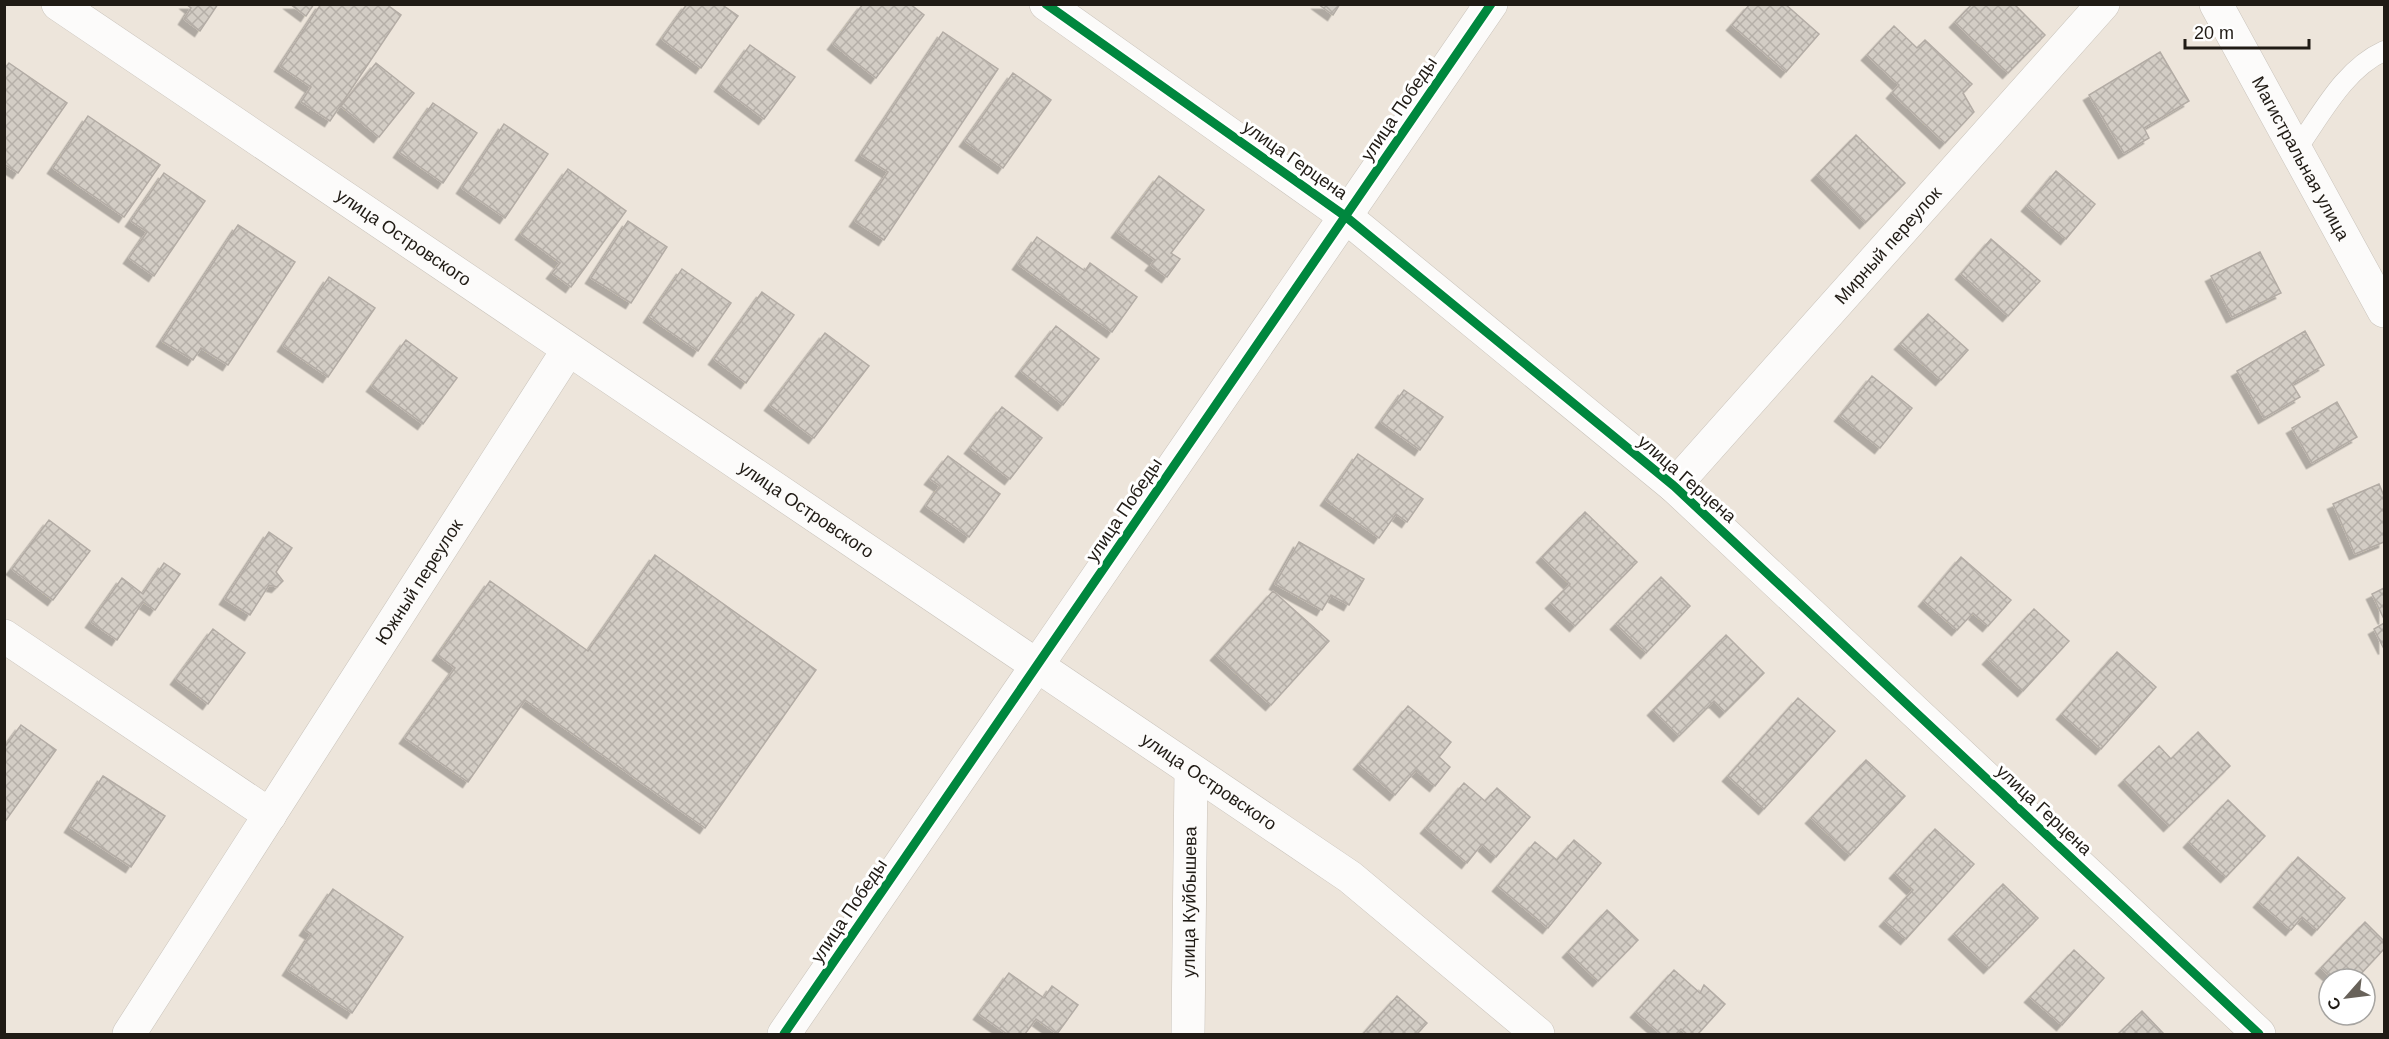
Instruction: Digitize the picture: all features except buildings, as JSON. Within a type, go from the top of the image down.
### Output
[{"type":"street","name":"улица Островского","points":[[58,4],[1036,668],[1350,877],[1538,1035]]},
{"type":"street","name":"улица Герцена","points":[[1046,4],[1346,216],[1674,486],[2259,1035]]},
{"type":"street","name":"улица Победы","points":[[784,1035],[1491,4]]},
{"type":"street","name":"Мирный переулок","points":[[1674,486],[2103,4]]},
{"type":"street","name":"Магистральная улица","points":[[2216,4],[2385,311]]},
{"type":"street","name":"Южный переулок","points":[[129,1035],[568,350]]},
{"type":"street","points":[[4,636],[270,815]]},
{"type":"street","name":"улица Куйбышева","points":[[1188,1035],[1191,771]]},
{"type":"lane","points":[[2296,150],[2344,82],[2358,68],[2385,51]]},
{"type":"cycle path","points":[[1046,4],[1345,216],[1674,486],[2259,1034]]},
{"type":"cycle path","points":[[784,1034],[1491,4]]}]
